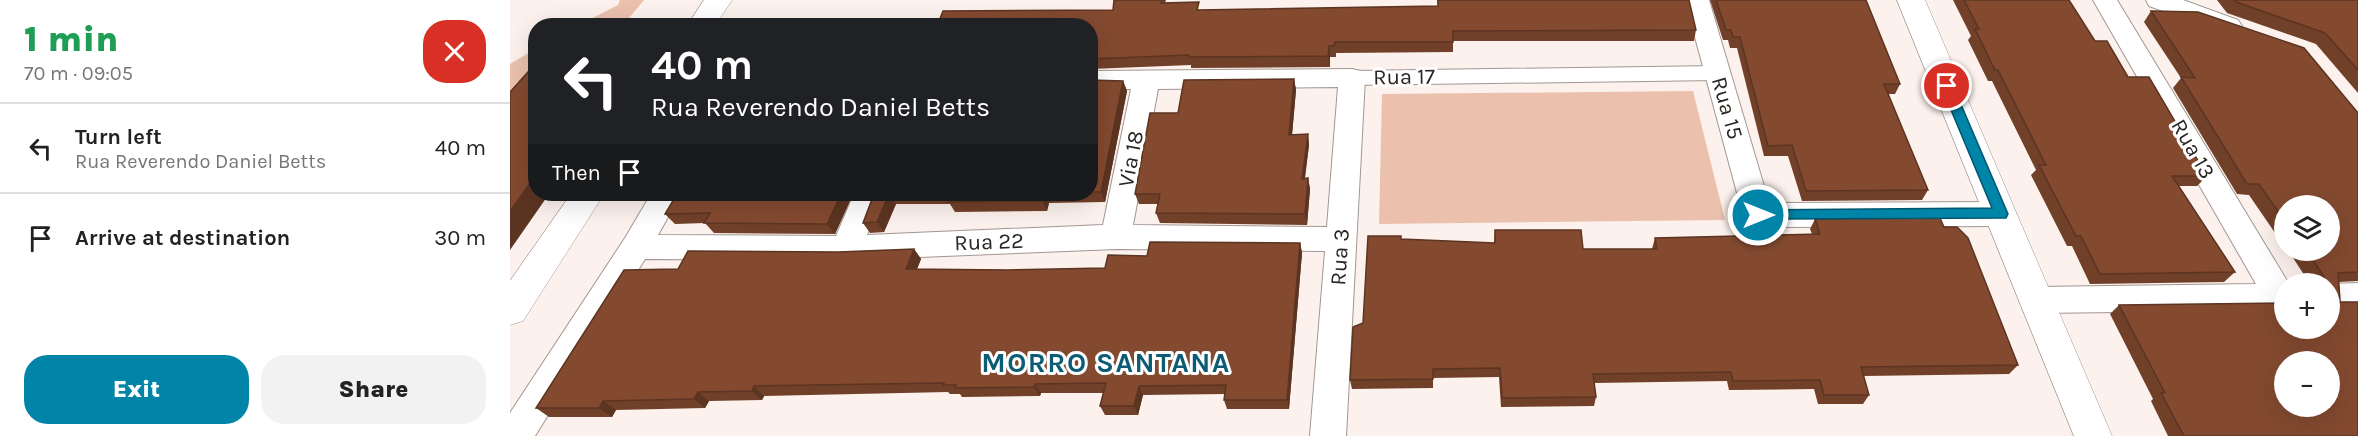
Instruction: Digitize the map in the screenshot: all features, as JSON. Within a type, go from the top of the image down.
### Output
[{"type":"street","points":[[706,18],[718,0]]},
{"type":"street","name":"Rua 15","points":[[1697,0],[1758,215],[2001,214]]},
{"type":"street","points":[[1911,0],[2093,436]]},
{"type":"street","name":"Rua 13","points":[[2105,0],[2274,284]]},
{"type":"street","points":[[2158,0],[2250,33]]},
{"type":"street","name":"Rua 17","points":[[1098,80],[1717,73]]},
{"type":"street","name":"Rua 3","points":[[1328,436],[1352,78]]},
{"type":"street","name":"Via 18","points":[[1116,237],[1146,80]]},
{"type":"street","points":[[510,310],[583,201]]},
{"type":"street","points":[[515,436],[636,247],[662,201]]},
{"type":"street","points":[[846,248],[865,201]]},
{"type":"street","name":"Rua 22","points":[[636,247],[846,248],[1116,237],[1342,240]]},
{"type":"street","points":[[2340,296],[2358,296]]},
{"type":"street","points":[[2036,300],[2274,297]]},
{"type":"shaded area","points":[[620,0],[644,0],[629,18],[593,18],[618,5]]},
{"type":"shaded area","points":[[528,53],[528,83],[510,94],[510,64]]},
{"type":"shaded area","points":[[1693,91],[1725,220],[1379,224],[1382,94]]},
{"type":"building","points":[[1114,0],[1162,0],[1161,3],[1199,2],[1197,10],[1438,6],[1438,0],[1689,0],[1696,30],[1453,31],[1453,42],[1335,42],[1334,46],[1329,46],[1328,56],[1189,57],[1189,55],[1098,59],[1098,18],[940,18],[943,11],[1113,10]]},
{"type":"building","points":[[1716,0],[1866,0],[1900,84],[1884,84],[1928,190],[1806,191],[1792,145],[1768,146],[1740,37],[1733,37],[1731,30],[1726,30]]},
{"type":"building","points":[[1964,0],[2069,0],[2095,41],[2107,41],[2128,77],[2149,77],[2207,176],[2172,176],[2235,272],[2100,274],[2081,236],[2076,236],[2039,165],[2046,165],[1998,70],[1995,70],[1975,29],[1979,29]]},
{"type":"building","points":[[2234,0],[2358,0],[2358,70],[2325,33]]},
{"type":"building","points":[[2151,11],[2198,12],[2304,48],[2358,113],[2358,272],[2322,273],[2313,261],[2340,261],[2340,195],[2274,195],[2274,206],[2259,184],[2247,184],[2181,77],[2195,78]]},
{"type":"building","points":[[528,72],[528,186],[510,211],[510,92]]},
{"type":"building","points":[[1294,79],[1289,135],[1308,134],[1302,179],[1308,178],[1305,214],[1156,213],[1160,194],[1135,194],[1150,113],[1178,113],[1184,80]]},
{"type":"building","points":[[1098,80],[1123,81],[1101,192],[1098,192]]},
{"type":"building","points":[[673,201],[838,201],[827,224],[704,223],[710,213],[665,214]]},
{"type":"building","points":[[871,201],[886,201],[877,222],[863,223]]},
{"type":"building","points":[[949,201],[1042,201],[949,202]]},
{"type":"building","points":[[1940,218],[1944,227],[1957,227],[1968,238],[2018,365],[1861,367],[1869,395],[1824,395],[1820,380],[1733,381],[1731,372],[1593,374],[1596,397],[1502,398],[1500,368],[1433,369],[1433,379],[1350,380],[1353,327],[1363,323],[1368,236],[1401,236],[1401,239],[1495,243],[1495,230],[1581,230],[1583,249],[1657,249],[1655,238],[1820,234],[1815,219]]},
{"type":"building","points":[[1150,242],[1300,243],[1287,400],[1224,400],[1226,385],[1139,386],[1134,406],[1100,406],[1106,383],[955,388],[956,385],[943,385],[944,383],[754,386],[752,391],[698,392],[694,399],[603,401],[599,408],[536,408],[624,270],[678,269],[688,251],[838,252],[914,249],[906,269],[1007,270],[1105,268],[1108,255],[1147,256]]},
{"type":"building","points":[[2340,302],[2358,302],[2358,436],[2184,436],[2161,393],[2165,393],[2119,305],[2274,303],[2274,339],[2340,339]]},
{"type":"district","name":"MORRO SANTANA","points":[[1106,362]]},
{"type":"route","points":[[1758,215],[2001,214],[1947,86]]}]
